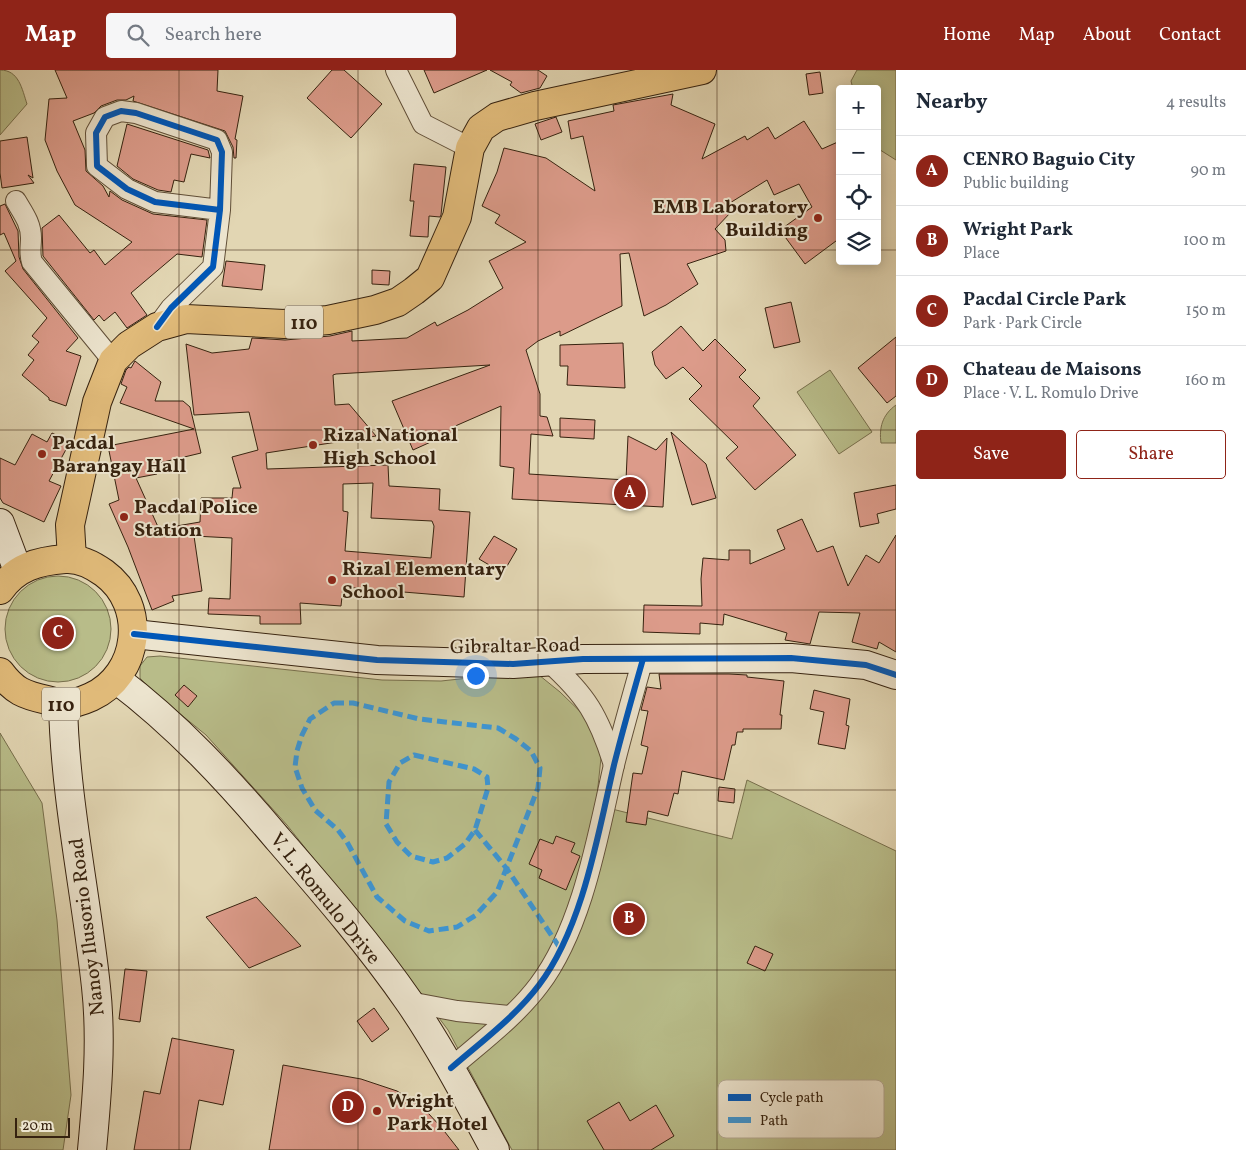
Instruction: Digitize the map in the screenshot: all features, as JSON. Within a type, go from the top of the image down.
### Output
[{"type":"main road","name":"110","points":[[72,559],[70,526],[97,402],[114,361],[129,345],[157,327],[186,319],[284,324],[328,320],[375,310],[398,302],[430,278],[457,217],[470,148],[481,128],[497,117],[514,111],[702,70]]},
{"type":"main road","points":[[0,523],[9,581]]},
{"type":"main road","name":"110","points":[[2,676],[24,694],[63,704],[83,701],[101,693],[116,679],[129,658],[134,634],[132,613],[123,593],[110,577],[91,565],[72,559],[44,561],[9,581]]},
{"type":"main road","name":"Gibraltar Road","points":[[134,634],[376,660],[496,664],[643,659],[791,658],[866,664],[896,675]]},
{"type":"main road","name":"V. L. Romulo Drive","points":[[116,679],[148,703],[214,767],[334,904],[409,1002],[451,1068],[495,1150]]},
{"type":"main road","name":"Nanoy Ilusorio Road","points":[[63,704],[64,748],[97,989],[98,1085],[92,1150]]},
{"type":"street","points":[[396,70],[423,124],[470,148]]},
{"type":"street","points":[[157,327],[172,308],[213,267],[220,210],[222,152],[217,140],[136,113],[121,111],[104,117],[96,133],[97,166],[127,189],[155,202],[220,210]]},
{"type":"street","points":[[16,201],[28,221],[32,236],[30,255],[32,262],[114,361]]},
{"type":"street","points":[[451,1068],[527,1000],[551,967],[568,934],[587,878],[604,815],[614,765],[643,659]]},
{"type":"street","points":[[548,661],[584,696],[596,715],[614,765]]},
{"type":"street","points":[[409,1002],[457,1011],[509,1016]]},
{"type":"green space","points":[[0,70],[12,73],[16,77],[27,104],[0,135]]},
{"type":"green space","points":[[857,70],[896,70],[896,160],[881,151],[881,85],[852,85],[851,81]]},
{"type":"green space","points":[[830,370],[872,432],[839,454],[797,392]]},
{"type":"green space","points":[[896,405],[896,443],[881,443],[883,422],[887,413]]},
{"type":"green space","points":[[58,576],[78,580],[96,591],[107,609],[111,629],[107,649],[96,667],[78,678],[58,682],[38,678],[20,667],[9,649],[5,629],[9,609],[20,591],[38,580]]},
{"type":"green space","points":[[160,656],[382,680],[441,681],[534,671],[560,692],[591,722],[601,758],[596,805],[732,839],[747,780],[896,851],[896,1150],[512,1150],[448,1030],[287,825],[206,735],[152,691],[140,678],[140,666],[147,657]]},
{"type":"green space","points":[[0,733],[42,803],[57,920],[71,1095],[63,1150],[0,1150]]},
{"type":"building","points":[[55,70],[218,70],[217,91],[243,96],[235,139],[237,140],[236,158],[234,158],[233,147],[225,131],[133,101],[134,96],[126,100],[117,100],[101,106],[94,113],[73,121],[85,150],[86,171],[103,186],[109,197],[110,191],[122,200],[153,214],[207,220],[202,257],[177,254],[131,293],[147,315],[127,328],[115,312],[104,321],[99,315],[94,320],[43,256],[42,228],[59,215],[90,253],[94,250],[105,265],[132,242],[75,205],[57,171],[45,140],[49,99],[67,98]]},
{"type":"building","points":[[332,70],[344,70],[382,104],[351,138],[307,98]]},
{"type":"building","points":[[424,70],[487,70],[434,93]]},
{"type":"building","points":[[490,70],[538,70],[547,76],[540,88],[521,93],[510,85],[512,82]]},
{"type":"building","points":[[820,72],[823,93],[809,95],[806,74]]},
{"type":"building","points":[[673,94],[671,105],[715,124],[702,159],[745,136],[747,140],[768,127],[775,139],[804,121],[822,149],[836,143],[836,241],[805,264],[780,230],[812,207],[799,184],[774,195],[767,180],[725,206],[731,212],[715,229],[725,240],[726,251],[687,264],[698,284],[666,305],[644,316],[629,253],[620,254],[622,306],[560,336],[560,331],[538,341],[526,350],[540,394],[540,416],[547,417],[553,436],[531,434],[529,474],[626,480],[628,436],[656,450],[667,438],[663,507],[512,499],[514,468],[500,466],[501,406],[453,427],[455,431],[413,450],[392,401],[490,365],[336,374],[333,375],[335,405],[349,404],[376,436],[266,453],[267,469],[388,465],[389,486],[440,489],[439,510],[470,512],[464,597],[343,587],[341,606],[300,603],[301,624],[260,624],[260,616],[208,614],[209,598],[230,599],[232,538],[194,536],[202,591],[172,596],[174,601],[152,610],[109,504],[119,500],[108,446],[194,429],[120,403],[127,387],[121,384],[126,370],[129,367],[131,368],[135,361],[161,382],[155,401],[183,401],[190,407],[201,453],[155,464],[157,474],[136,478],[159,529],[200,522],[201,498],[232,498],[233,488],[241,488],[232,457],[258,450],[249,412],[194,415],[186,344],[212,353],[249,349],[252,338],[285,340],[330,336],[352,331],[352,341],[407,338],[435,322],[437,326],[468,310],[503,288],[489,261],[526,242],[495,223],[500,215],[482,206],[497,172],[504,148],[546,158],[595,191],[583,136],[571,139],[568,121],[614,111],[613,105]],"holes":[[[373,483],[371,518],[432,521],[434,526],[431,558],[345,551],[348,512],[343,511],[343,484]]]},
{"type":"building","points":[[556,117],[562,132],[541,140],[535,124]]},
{"type":"building","points":[[127,124],[208,150],[210,158],[191,154],[184,182],[174,180],[171,192],[158,190],[133,179],[117,166]]},
{"type":"building","points":[[27,137],[33,178],[28,175],[34,183],[2,188],[0,141]]},
{"type":"building","points":[[414,164],[446,167],[441,215],[440,217],[429,216],[428,237],[410,236],[414,201],[410,201]]},
{"type":"building","points":[[5,204],[18,231],[19,257],[23,269],[78,338],[66,351],[81,356],[66,406],[49,400],[22,375],[34,360],[28,355],[39,342],[32,336],[47,318],[5,271],[16,261],[4,233],[0,235],[0,206]]},
{"type":"building","points":[[226,261],[265,265],[262,290],[222,286]]},
{"type":"building","points":[[372,270],[390,271],[389,285],[372,284]]},
{"type":"building","points":[[791,302],[800,342],[774,348],[765,308]]},
{"type":"building","points":[[681,326],[703,351],[715,339],[746,370],[739,377],[760,398],[753,406],[796,455],[755,490],[726,458],[738,447],[689,399],[702,386],[683,367],[666,379],[655,365],[652,352]]},
{"type":"building","points":[[896,337],[896,396],[887,403],[858,368]]},
{"type":"building","points":[[623,343],[625,388],[567,385],[568,366],[560,366],[560,345]]},
{"type":"building","points":[[560,418],[595,420],[594,439],[560,437]]},
{"type":"building","points":[[671,432],[706,464],[716,498],[692,505]]},
{"type":"building","points":[[52,433],[70,442],[49,481],[61,486],[44,522],[3,503],[0,498],[0,458],[15,465],[32,434],[47,442]]},
{"type":"building","points":[[896,485],[896,509],[877,514],[879,523],[860,527],[854,493]]},
{"type":"building","points":[[802,519],[817,552],[833,546],[848,586],[866,555],[879,563],[896,535],[896,652],[879,642],[877,649],[852,642],[860,613],[819,612],[810,644],[785,640],[787,633],[724,614],[723,625],[700,623],[700,634],[643,632],[644,605],[702,606],[701,579],[703,558],[729,560],[729,550],[750,550],[750,564],[785,549],[777,530]]},
{"type":"building","points":[[494,536],[517,549],[503,573],[479,559]]},
{"type":"building","points":[[659,674],[747,675],[747,677],[784,681],[780,715],[782,715],[781,729],[743,729],[743,732],[737,732],[724,780],[682,771],[678,794],[674,793],[668,816],[648,811],[646,825],[626,822],[633,773],[642,774],[648,747],[641,745],[648,711],[641,710],[647,687],[661,689]]},
{"type":"building","points":[[184,685],[197,696],[188,707],[175,695]]},
{"type":"building","points":[[814,690],[850,699],[846,725],[849,726],[845,749],[818,744],[824,712],[810,709]]},
{"type":"building","points":[[719,787],[735,789],[734,803],[718,801]]},
{"type":"building","points":[[556,836],[575,843],[571,852],[580,856],[566,890],[539,878],[542,870],[529,864],[540,839],[553,844]]},
{"type":"building","points":[[256,897],[301,946],[249,968],[206,917]]},
{"type":"building","points":[[755,946],[773,954],[765,971],[747,963]]},
{"type":"building","points":[[125,969],[147,971],[140,1022],[119,1019]]},
{"type":"building","points":[[374,1008],[389,1029],[372,1042],[357,1021]]},
{"type":"building","points":[[172,1038],[234,1050],[223,1105],[199,1100],[190,1150],[134,1150],[144,1091],[160,1094]]},
{"type":"building","points":[[283,1065],[361,1079],[397,1091],[428,1113],[459,1150],[269,1150]]},
{"type":"building","points":[[619,1102],[630,1121],[656,1105],[674,1136],[651,1150],[604,1150],[587,1121]]},
{"type":"marked path","points":[[334,703],[353,703],[419,719],[498,728],[531,751],[540,768],[538,788],[497,892],[476,915],[457,927],[429,931],[405,921],[377,897],[347,842],[338,830],[315,810],[302,788],[295,767],[302,735],[310,719],[334,703]]},
{"type":"marked path","points":[[414,755],[474,769],[487,777],[488,788],[475,830],[465,844],[447,858],[433,862],[411,856],[397,842],[386,824],[389,782],[400,763],[414,755]]},
{"type":"marked path","points":[[475,830],[507,869],[560,948]]},
{"type":"cycle path","points":[[157,327],[171,308],[213,267],[220,210],[222,152],[217,140],[136,113],[121,111],[105,117],[96,133],[97,166],[127,189],[155,202],[220,210]]},
{"type":"cycle path","points":[[134,634],[377,660],[513,664],[583,659],[791,658],[866,665],[896,675]]},
{"type":"cycle path","points":[[451,1068],[497,1029],[530,997],[554,962],[567,936],[578,908],[595,850],[617,752],[643,659]]},
{"type":"place","name":"EMB Laboratory Building","points":[[818,218]]},
{"type":"place","name":"Rizal National High School","points":[[313,445]]},
{"type":"place","name":"Pacdal Barangay Hall","points":[[42,454]]},
{"type":"place","name":"CENRO Baguio City","points":[[630,493]]},
{"type":"place","name":"Pacdal Police Station","points":[[124,517]]},
{"type":"place","name":"Rizal Elementary School","points":[[332,580]]},
{"type":"place","name":"Pacdal Circle Park","points":[[58,633]]},
{"type":"place","name":"Wright Park","points":[[629,919]]},
{"type":"place","name":"Chateau de Maisons","points":[[348,1107]]},
{"type":"place","name":"Wright Park Hotel","points":[[377,1111]]}]
